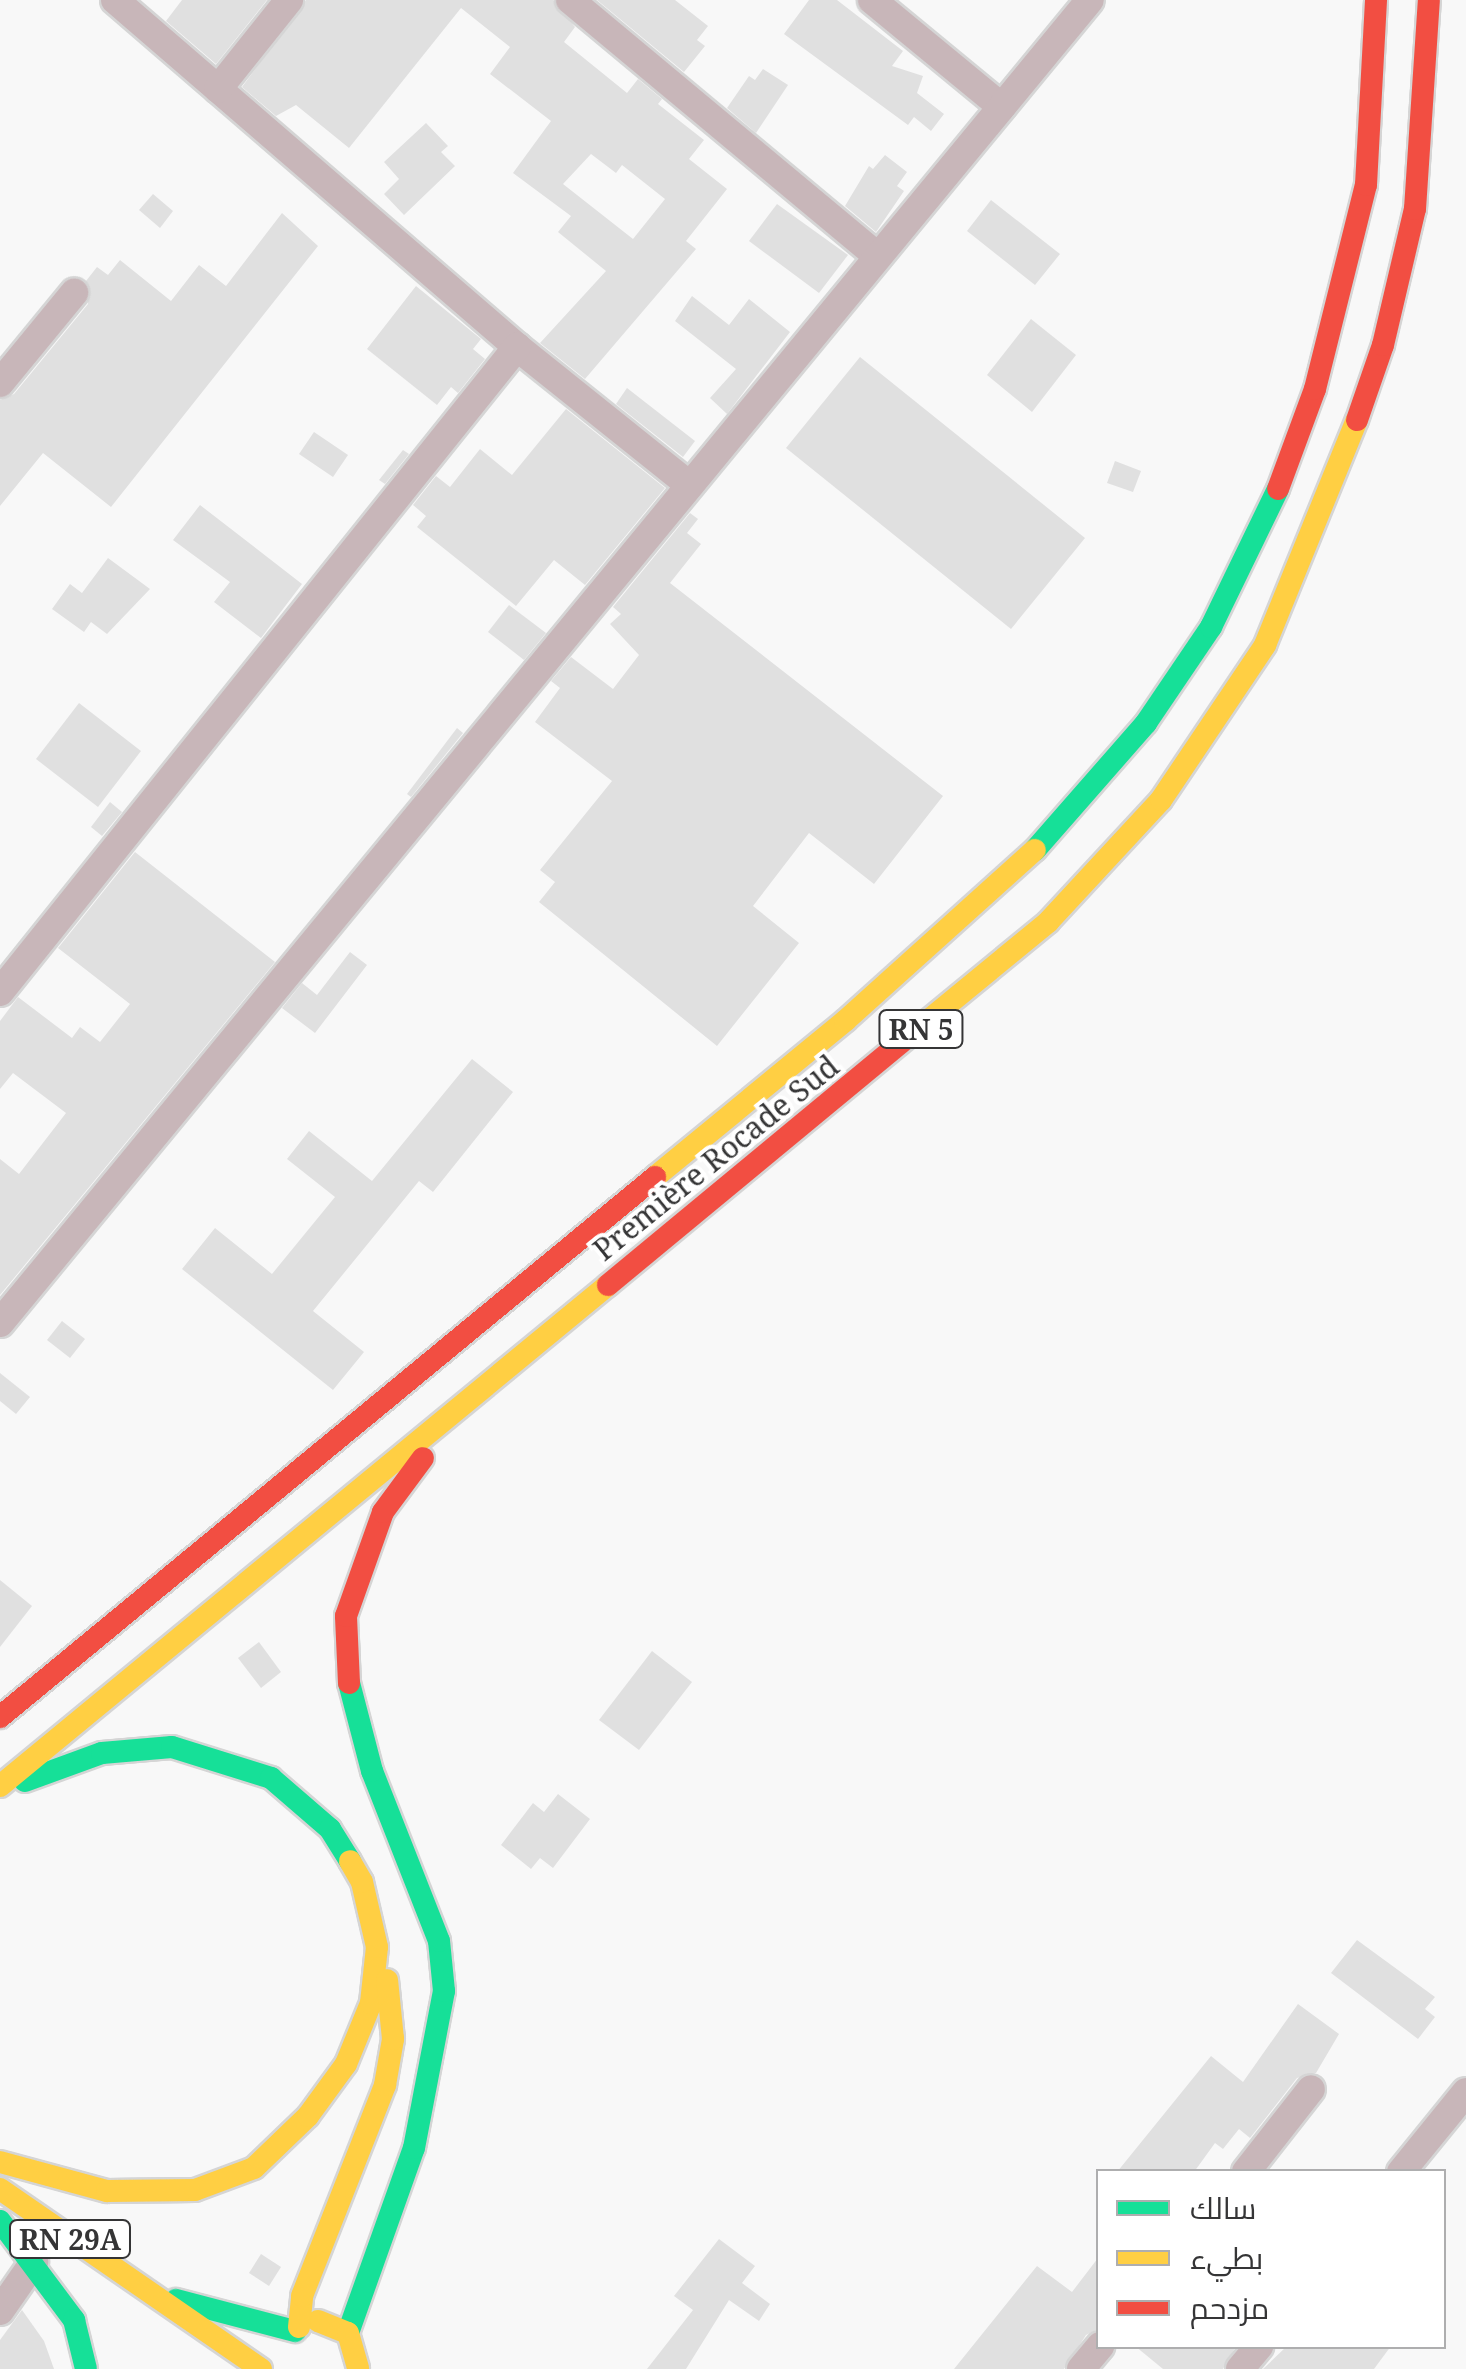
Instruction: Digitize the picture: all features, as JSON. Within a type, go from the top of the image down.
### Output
[{"type":"main road","name":"Première Rocade Sud","points":[[0,1717],[846,1020],[1022,865],[1146,723],[1210,627],[1246,558],[1315,389],[1366,184],[1376,0]]},
{"type":"main road","name":"Première Rocade Sud","points":[[0,1786],[1048,922],[1172,784],[1265,645],[1327,504],[1383,345],[1415,210],[1429,0]]},
{"type":"main road","points":[[360,2365],[348,2332],[414,2148],[444,1991],[439,1941],[372,1772],[349,1690],[346,1616],[383,1512],[498,1372]]},
{"type":"main road","points":[[0,1797],[20,1782],[102,1754],[172,1746],[238,1764],[271,1778],[330,1829],[362,1882],[390,1992],[393,2038],[385,2085],[284,2351]]},
{"type":"main road","points":[[0,2162],[107,2192],[195,2190],[254,2168],[308,2116],[346,2064],[371,2003],[377,1947]]},
{"type":"main road","name":"RN 29A","points":[[0,2189],[140,2289]]},
{"type":"main road","points":[[0,2222],[34,2262],[74,2320],[86,2369]]},
{"type":"main road","points":[[140,2289],[284,2351]]},
{"type":"main road","points":[[140,2289],[284,2351]]},
{"type":"main road","points":[[284,2351],[325,2321],[348,2332]]},
{"type":"street","points":[[115,0],[517,347],[688,484]]},
{"type":"street","points":[[218,89],[288,0]]},
{"type":"street","points":[[570,0],[877,256]]},
{"type":"street","points":[[872,0],[1002,106]]},
{"type":"street","points":[[0,1322],[1090,0]]},
{"type":"street","points":[[0,383],[74,293]]},
{"type":"street","points":[[0,992],[517,347]]},
{"type":"street","points":[[1248,2169],[1310,2089]]},
{"type":"street","points":[[1404,2169],[1466,2092]]},
{"type":"street","points":[[0,2311],[34,2262]]},
{"type":"street","points":[[1081,2369],[1098,2349]]},
{"type":"street","points":[[1240,2369],[1257,2349]]},
{"type":"building","points":[[182,0],[267,0],[216,64],[166,21]]},
{"type":"building","points":[[306,0],[553,0],[575,27],[564,42],[627,93],[638,79],[662,99],[658,104],[704,140],[689,159],[727,189],[686,241],[696,249],[585,379],[540,343],[606,271],[558,232],[571,216],[513,173],[551,121],[490,74],[510,47],[461,8],[349,148],[296,105],[276,116],[242,87]],"holes":[[[591,154],[616,173],[622,165],[665,199],[633,239],[563,184]]]},
{"type":"building","points":[[597,0],[675,0],[708,26],[697,40],[705,46],[684,72]]},
{"type":"building","points":[[809,0],[837,0],[903,51],[892,66],[923,76],[917,93],[944,114],[931,131],[914,117],[908,125],[784,34]]},
{"type":"building","points":[[763,69],[788,85],[756,133],[727,108],[749,76],[755,80]]},
{"type":"building","points":[[426,123],[448,146],[441,152],[455,166],[404,215],[384,194],[399,179],[384,162]]},
{"type":"building","points":[[885,155],[907,172],[897,186],[904,191],[876,232],[845,206],[869,166],[873,169]]},
{"type":"building","points":[[153,194],[173,211],[160,228],[139,210]]},
{"type":"building","points":[[991,200],[1060,254],[1035,285],[967,231]]},
{"type":"building","points":[[777,204],[848,255],[819,293],[749,241]]},
{"type":"building","points":[[282,213],[318,246],[111,507],[43,453],[0,506],[0,400],[14,394],[88,304],[86,281],[97,267],[108,275],[120,260],[171,301],[199,265],[226,286]]},
{"type":"building","points":[[416,286],[481,339],[473,349],[485,359],[458,393],[451,387],[437,405],[367,349]]},
{"type":"building","points":[[692,296],[729,325],[749,299],[790,332],[727,414],[710,398],[736,369],[675,321]]},
{"type":"building","points":[[1031,319],[1076,355],[1032,412],[987,375]]},
{"type":"building","points":[[860,357],[1085,538],[1011,629],[786,448]]},
{"type":"building","points":[[627,388],[695,441],[683,457],[616,404]]},
{"type":"building","points":[[566,409],[665,488],[585,585],[554,560],[516,606],[417,527],[426,516],[413,505],[436,476],[450,487],[480,449],[512,475]]},
{"type":"building","points":[[314,432],[348,455],[333,477],[299,454]]},
{"type":"building","points":[[403,450],[409,454],[385,484],[379,480]]},
{"type":"building","points":[[1115,461],[1141,471],[1133,492],[1107,483]]},
{"type":"building","points":[[200,505],[302,584],[261,638],[214,602],[230,582],[173,540]]},
{"type":"building","points":[[690,513],[698,519],[687,533],[701,544],[670,583],[943,796],[874,884],[809,833],[753,906],[799,943],[717,1046],[539,902],[555,882],[540,870],[612,781],[535,722],[560,688],[551,681],[571,657],[613,689],[639,655],[610,624],[621,614],[613,607]]},
{"type":"building","points":[[108,558],[150,589],[107,634],[91,622],[84,632],[52,609],[70,584],[82,593]]},
{"type":"building","points":[[509,605],[546,633],[524,660],[488,632]]},
{"type":"building","points":[[79,703],[141,751],[98,807],[36,759]]},
{"type":"building","points":[[457,728],[463,733],[411,797],[407,794]]},
{"type":"building","points":[[110,802],[122,812],[102,836],[91,827]]},
{"type":"building","points":[[135,852],[275,962],[0,1295],[0,1159],[19,1174],[66,1113],[13,1073],[0,1089],[0,1021],[18,997],[72,1038],[80,1027],[100,1042],[130,1004],[58,948]]},
{"type":"building","points":[[350,952],[367,965],[315,1033],[282,1008],[302,983],[317,995]]},
{"type":"building","points":[[472,1059],[513,1092],[433,1192],[419,1181],[313,1311],[364,1352],[333,1390],[182,1269],[215,1228],[272,1274],[335,1197],[287,1159],[309,1131],[372,1181]]},
{"type":"building","points":[[62,1321],[85,1339],[70,1358],[47,1340]]},
{"type":"building","points":[[0,1373],[30,1397],[16,1414],[0,1401]]},
{"type":"building","points":[[0,1580],[32,1606],[0,1647]]},
{"type":"building","points":[[259,1642],[281,1672],[261,1688],[238,1658]]},
{"type":"building","points":[[652,1651],[692,1682],[639,1750],[599,1720]]},
{"type":"building","points":[[558,1794],[590,1819],[553,1868],[540,1858],[531,1869],[501,1845],[533,1803],[544,1812]]},
{"type":"building","points":[[1357,1940],[1435,1997],[1425,2009],[1435,2017],[1418,2039],[1331,1973]]},
{"type":"building","points":[[1298,2004],[1339,2034],[1316,2073],[1297,2078],[1250,2138],[1239,2129],[1223,2149],[1215,2143],[1196,2169],[1119,2169],[1211,2056],[1243,2082]]},
{"type":"building","points":[[719,2239],[755,2266],[742,2283],[770,2304],[759,2321],[729,2300],[686,2369],[647,2369],[693,2310],[674,2296]]},
{"type":"building","points":[[261,2254],[281,2267],[269,2286],[249,2273]]},
{"type":"building","points":[[1096,2261],[1096,2330],[1086,2335],[1064,2369],[954,2369],[1037,2266],[1072,2292]]},
{"type":"building","points":[[22,2310],[44,2341],[54,2369],[0,2369],[0,2340]]},
{"type":"building","points":[[1139,2349],[1234,2349],[1223,2369],[1163,2369]]},
{"type":"building","points":[[1284,2349],[1389,2349],[1374,2369],[1263,2369]]},
{"type":"traffic: fast","points":[[1035,850],[1146,723],[1211,627],[1278,489]]},
{"type":"traffic: fast","points":[[348,2333],[414,2148],[444,1991],[439,1941],[372,1771],[349,1683]]},
{"type":"traffic: fast","points":[[25,1781],[102,1753],[172,1747],[271,1778],[330,1829],[350,1861]]},
{"type":"traffic: fast","points":[[0,2221],[74,2320],[86,2369]]},
{"type":"traffic: fast","points":[[176,2300],[295,2331]]},
{"type":"traffic: slow","points":[[913,1033],[1048,922],[1161,800],[1265,645],[1357,420]]},
{"type":"traffic: slow","points":[[655,1177],[846,1020],[1035,850]]},
{"type":"traffic: slow","points":[[0,1786],[608,1285]]},
{"type":"traffic: slow","points":[[0,2162],[107,2191],[195,2190],[254,2168],[308,2116],[346,2064],[371,2003],[377,1947],[362,1882],[350,1861]]},
{"type":"traffic: slow","points":[[299,2327],[302,2296],[385,2085],[393,2039],[387,1980]]},
{"type":"traffic: slow","points":[[0,2189],[261,2369]]},
{"type":"traffic: slow","points":[[318,2321],[348,2333],[358,2369]]},
{"type":"traffic: jam","points":[[1278,489],[1315,389],[1366,185],[1376,0]]},
{"type":"traffic: jam","points":[[1357,420],[1383,345],[1415,209],[1429,0]]},
{"type":"traffic: jam","points":[[608,1285],[913,1033]]},
{"type":"traffic: jam","points":[[0,1717],[655,1177]]},
{"type":"traffic: jam","points":[[349,1683],[346,1616],[383,1512],[423,1458]]}]
